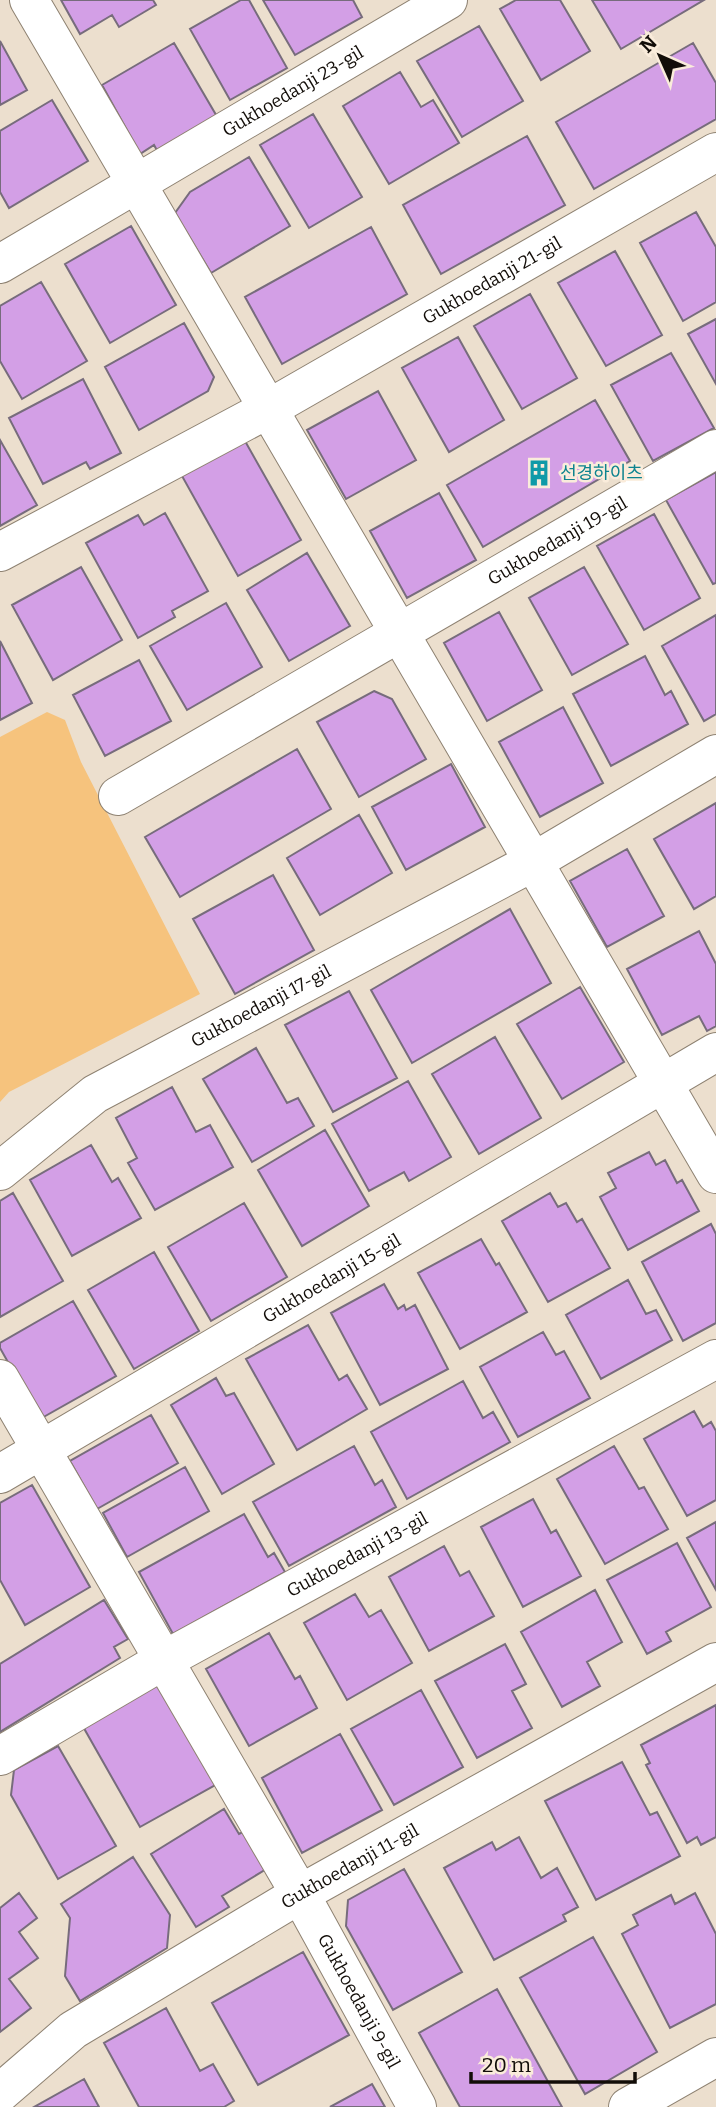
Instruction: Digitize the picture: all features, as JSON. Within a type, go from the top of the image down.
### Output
[{"type":"lane","points":[[29,0],[716,1174]]},
{"type":"lane","name":"Gukhoedanji 23-gil","points":[[0,264],[448,0]]},
{"type":"lane","name":"Gukhoedanji 21-gil","points":[[0,552],[268,409],[716,152]]},
{"type":"lane","name":"Gukhoedanji 19-gil","points":[[118,796],[716,449]]},
{"type":"lane","name":"Gukhoedanji 17-gil","points":[[0,1171],[95,1094],[533,862],[716,754]]},
{"type":"lane","name":"Gukhoedanji 15-gil","points":[[0,1474],[716,1052]]},
{"type":"lane","name":"Gukhoedanji 13-gil","points":[[0,1756],[164,1660],[716,1359]]},
{"type":"lane","name":"Gukhoedanji 9-gil","points":[[0,1379],[300,1894],[417,2107]]},
{"type":"lane","name":"Gukhoedanji 11-gil","points":[[0,2093],[73,2030],[300,1894],[716,1662]]},
{"type":"lane","points":[[628,2107],[716,2057]]},
{"type":"shaded area","points":[[47,712],[65,720],[81,762],[200,994],[9,1092],[0,1102],[0,737]]},
{"type":"building","points":[[61,0],[153,0],[156,5],[119,27],[112,15],[80,34]]},
{"type":"building","points":[[241,0],[249,0],[287,68],[230,100],[190,29]]},
{"type":"building","points":[[263,0],[353,0],[362,17],[295,55]]},
{"type":"building","points":[[516,0],[560,0],[590,51],[541,80],[500,9]]},
{"type":"building","points":[[592,0],[704,0],[621,49]]},
{"type":"building","points":[[479,26],[523,101],[462,137],[417,61]]},
{"type":"building","points":[[0,41],[27,90],[0,105]]},
{"type":"building","points":[[174,43],[219,120],[159,154],[154,145],[140,154],[102,85]]},
{"type":"building","points":[[693,43],[716,83],[716,119],[594,189],[556,122]]},
{"type":"building","points":[[400,72],[421,107],[433,100],[459,143],[389,184],[343,106]]},
{"type":"building","points":[[52,100],[88,161],[9,208],[0,192],[0,131]]},
{"type":"building","points":[[313,114],[362,197],[309,228],[260,145]]},
{"type":"building","points":[[527,136],[565,205],[441,274],[403,205]]},
{"type":"building","points":[[249,157],[290,226],[211,273],[175,213],[190,192]]},
{"type":"building","points":[[696,212],[716,247],[716,302],[683,321],[640,243]]},
{"type":"building","points":[[131,226],[176,305],[110,343],[65,264]]},
{"type":"building","points":[[371,227],[407,294],[282,364],[245,297]]},
{"type":"building","points":[[615,251],[662,335],[606,366],[558,283]]},
{"type":"building","points":[[41,282],[87,361],[22,399],[0,361],[0,306]]},
{"type":"building","points":[[530,294],[577,378],[522,409],[474,326]]},
{"type":"building","points":[[716,319],[716,384],[688,334]]},
{"type":"building","points":[[184,323],[214,377],[208,391],[139,430],[105,367]]},
{"type":"building","points":[[458,337],[504,420],[449,452],[402,368]]},
{"type":"building","points":[[671,353],[714,428],[653,461],[611,385]]},
{"type":"building","points":[[83,379],[121,453],[90,469],[86,462],[43,484],[9,418]]},
{"type":"building","points":[[378,391],[416,460],[346,499],[307,430]]},
{"type":"building","name":"선경하이츠","points":[[595,400],[630,461],[483,547],[447,485]]},
{"type":"building","points":[[0,440],[37,505],[0,526]]},
{"type":"building","points":[[245,441],[301,540],[238,576],[182,476]]},
{"type":"building","points":[[716,472],[716,583],[713,584],[666,500]]},
{"type":"building","points":[[439,493],[476,560],[407,598],[370,531]]},
{"type":"building","points":[[165,513],[208,591],[172,611],[175,617],[138,638],[86,543],[138,515],[144,525]]},
{"type":"building","points":[[654,514],[700,598],[644,630],[597,546]]},
{"type":"building","points":[[307,553],[350,626],[289,661],[247,590]]},
{"type":"building","points":[[81,567],[122,640],[53,680],[12,605]]},
{"type":"building","points":[[584,567],[628,644],[572,675],[529,598]]},
{"type":"building","points":[[226,603],[262,667],[187,710],[150,646]]},
{"type":"building","points":[[499,612],[542,690],[487,721],[444,643]]},
{"type":"building","points":[[716,615],[716,714],[704,721],[662,646]]},
{"type":"building","points":[[0,641],[32,703],[0,720]]},
{"type":"building","points":[[645,656],[665,695],[671,691],[688,724],[611,766],[573,694]]},
{"type":"building","points":[[139,660],[171,721],[105,756],[73,695]]},
{"type":"building","points":[[374,691],[392,699],[426,759],[359,797],[317,722]]},
{"type":"building","points":[[563,707],[603,783],[540,817],[499,742]]},
{"type":"building","points":[[297,749],[331,809],[180,897],[145,837]]},
{"type":"building","points":[[451,764],[485,827],[406,870],[372,807]]},
{"type":"building","points":[[716,803],[716,896],[694,909],[654,839]]},
{"type":"building","points":[[359,815],[392,873],[320,915],[287,858]]},
{"type":"building","points":[[627,849],[664,916],[607,947],[570,881]]},
{"type":"building","points":[[273,875],[314,950],[235,994],[193,919]]},
{"type":"building","points":[[510,909],[551,983],[412,1063],[371,990]]},
{"type":"building","points":[[699,931],[716,964],[716,1026],[707,1031],[699,1016],[662,1035],[627,969]]},
{"type":"building","points":[[580,987],[624,1062],[562,1099],[517,1024]]},
{"type":"building","points":[[349,991],[397,1078],[333,1112],[285,1025]]},
{"type":"building","points":[[495,1037],[541,1118],[479,1154],[432,1074]]},
{"type":"building","points":[[256,1048],[287,1103],[298,1098],[314,1126],[252,1162],[203,1079]]},
{"type":"building","points":[[408,1081],[451,1157],[409,1181],[404,1172],[369,1191],[332,1124]]},
{"type":"building","points":[[172,1087],[196,1132],[210,1125],[233,1167],[155,1210],[128,1163],[137,1158],[116,1118]]},
{"type":"building","points":[[325,1130],[369,1206],[302,1246],[258,1170]]},
{"type":"building","points":[[91,1145],[112,1182],[118,1178],[141,1218],[72,1256],[30,1180]]},
{"type":"building","points":[[649,1152],[656,1165],[665,1160],[677,1183],[682,1180],[699,1211],[628,1250],[600,1197],[616,1188],[608,1173]]},
{"type":"building","points":[[13,1193],[63,1281],[0,1317],[0,1201]]},
{"type":"building","points":[[550,1193],[558,1207],[566,1203],[577,1222],[582,1219],[610,1268],[548,1302],[502,1221]]},
{"type":"building","points":[[244,1203],[287,1277],[211,1321],[168,1247]]},
{"type":"building","points":[[711,1224],[716,1234],[716,1323],[683,1341],[642,1262]]},
{"type":"building","points":[[481,1239],[496,1265],[499,1263],[527,1312],[460,1349],[418,1273]]},
{"type":"building","points":[[154,1252],[199,1331],[134,1369],[88,1290]]},
{"type":"building","points":[[628,1280],[646,1314],[656,1310],[672,1340],[601,1379],[566,1315]]},
{"type":"building","points":[[384,1284],[398,1309],[404,1305],[406,1310],[415,1305],[448,1369],[380,1405],[331,1313]]},
{"type":"building","points":[[73,1301],[116,1376],[40,1419],[0,1348],[0,1343]]},
{"type":"building","points":[[308,1325],[339,1380],[347,1375],[367,1409],[297,1450],[246,1359]]},
{"type":"building","points":[[543,1332],[556,1355],[564,1351],[590,1398],[518,1437],[480,1367]]},
{"type":"building","points":[[216,1378],[226,1396],[234,1393],[274,1464],[222,1494],[171,1405]]},
{"type":"building","points":[[463,1381],[483,1418],[493,1412],[510,1442],[407,1499],[371,1432]]},
{"type":"building","points":[[694,1411],[703,1427],[711,1422],[716,1431],[716,1500],[687,1516],[644,1439]]},
{"type":"building","points":[[151,1415],[178,1463],[97,1509],[70,1461]]},
{"type":"building","points":[[354,1446],[375,1485],[382,1480],[396,1507],[289,1566],[253,1502]]},
{"type":"building","points":[[614,1446],[639,1489],[644,1487],[668,1529],[605,1564],[557,1479]]},
{"type":"building","points":[[185,1467],[209,1511],[127,1557],[103,1513]]},
{"type":"building","points":[[32,1485],[90,1587],[25,1625],[0,1580],[0,1503]]},
{"type":"building","points":[[533,1499],[551,1533],[556,1530],[581,1576],[523,1607],[481,1527]]},
{"type":"building","points":[[244,1514],[268,1557],[274,1553],[285,1572],[173,1634],[139,1572]]},
{"type":"building","points":[[716,1522],[716,1590],[687,1538]]},
{"type":"building","points":[[677,1543],[711,1607],[666,1632],[671,1641],[647,1654],[607,1580]]},
{"type":"building","points":[[444,1546],[460,1576],[469,1571],[494,1616],[429,1651],[389,1577]]},
{"type":"building","points":[[595,1590],[622,1642],[587,1662],[600,1686],[562,1707],[521,1632]]},
{"type":"building","points":[[355,1594],[369,1617],[381,1610],[412,1663],[347,1700],[304,1623]]},
{"type":"building","points":[[104,1600],[128,1639],[114,1647],[120,1658],[0,1732],[0,1664]]},
{"type":"building","points":[[269,1633],[295,1679],[300,1676],[317,1708],[249,1746],[206,1669]]},
{"type":"building","points":[[505,1644],[526,1684],[512,1691],[532,1728],[477,1758],[435,1681]]},
{"type":"building","points":[[158,1679],[217,1784],[140,1827],[81,1723]]},
{"type":"building","points":[[421,1690],[463,1767],[394,1805],[351,1729]]},
{"type":"building","points":[[716,1705],[716,1837],[701,1845],[697,1837],[687,1843],[646,1765],[650,1763],[641,1745]]},
{"type":"building","points":[[340,1734],[382,1810],[302,1853],[262,1778]]},
{"type":"building","points":[[58,1746],[116,1846],[58,1879],[11,1795],[14,1770]]},
{"type":"building","points":[[622,1762],[650,1815],[657,1812],[680,1856],[596,1900],[545,1801]]},
{"type":"building","points":[[224,1809],[239,1834],[245,1831],[268,1868],[222,1896],[229,1907],[196,1927],[151,1854]]},
{"type":"building","points":[[519,1837],[541,1878],[557,1868],[578,1907],[563,1915],[566,1921],[494,1960],[444,1868],[492,1842],[496,1850]]},
{"type":"building","points":[[133,1857],[170,1915],[167,1948],[80,2001],[65,1976],[70,1918],[61,1904]]},
{"type":"building","points":[[404,1869],[462,1972],[393,2010],[346,1926],[348,1900]]},
{"type":"building","points":[[19,1893],[37,1918],[19,1932],[38,1958],[9,1979],[31,2008],[0,2032],[0,1908]]},
{"type":"building","points":[[695,1893],[716,1934],[716,2004],[670,2028],[622,1934],[638,1925],[633,1915],[671,1895],[675,1904]]},
{"type":"building","points":[[593,1937],[657,2052],[585,2094],[520,1978]]},
{"type":"building","points":[[303,1952],[349,2035],[258,2085],[212,2003]]},
{"type":"building","points":[[497,1989],[562,2107],[460,2107],[419,2033]]},
{"type":"building","points":[[166,2008],[200,2071],[213,2064],[234,2101],[224,2107],[139,2107],[104,2043]]},
{"type":"building","points":[[84,2079],[99,2107],[34,2107]]},
{"type":"building","points":[[372,2084],[385,2107],[330,2107]]},
{"type":"place","name":"선경하이츠","points":[[539,473]]}]
